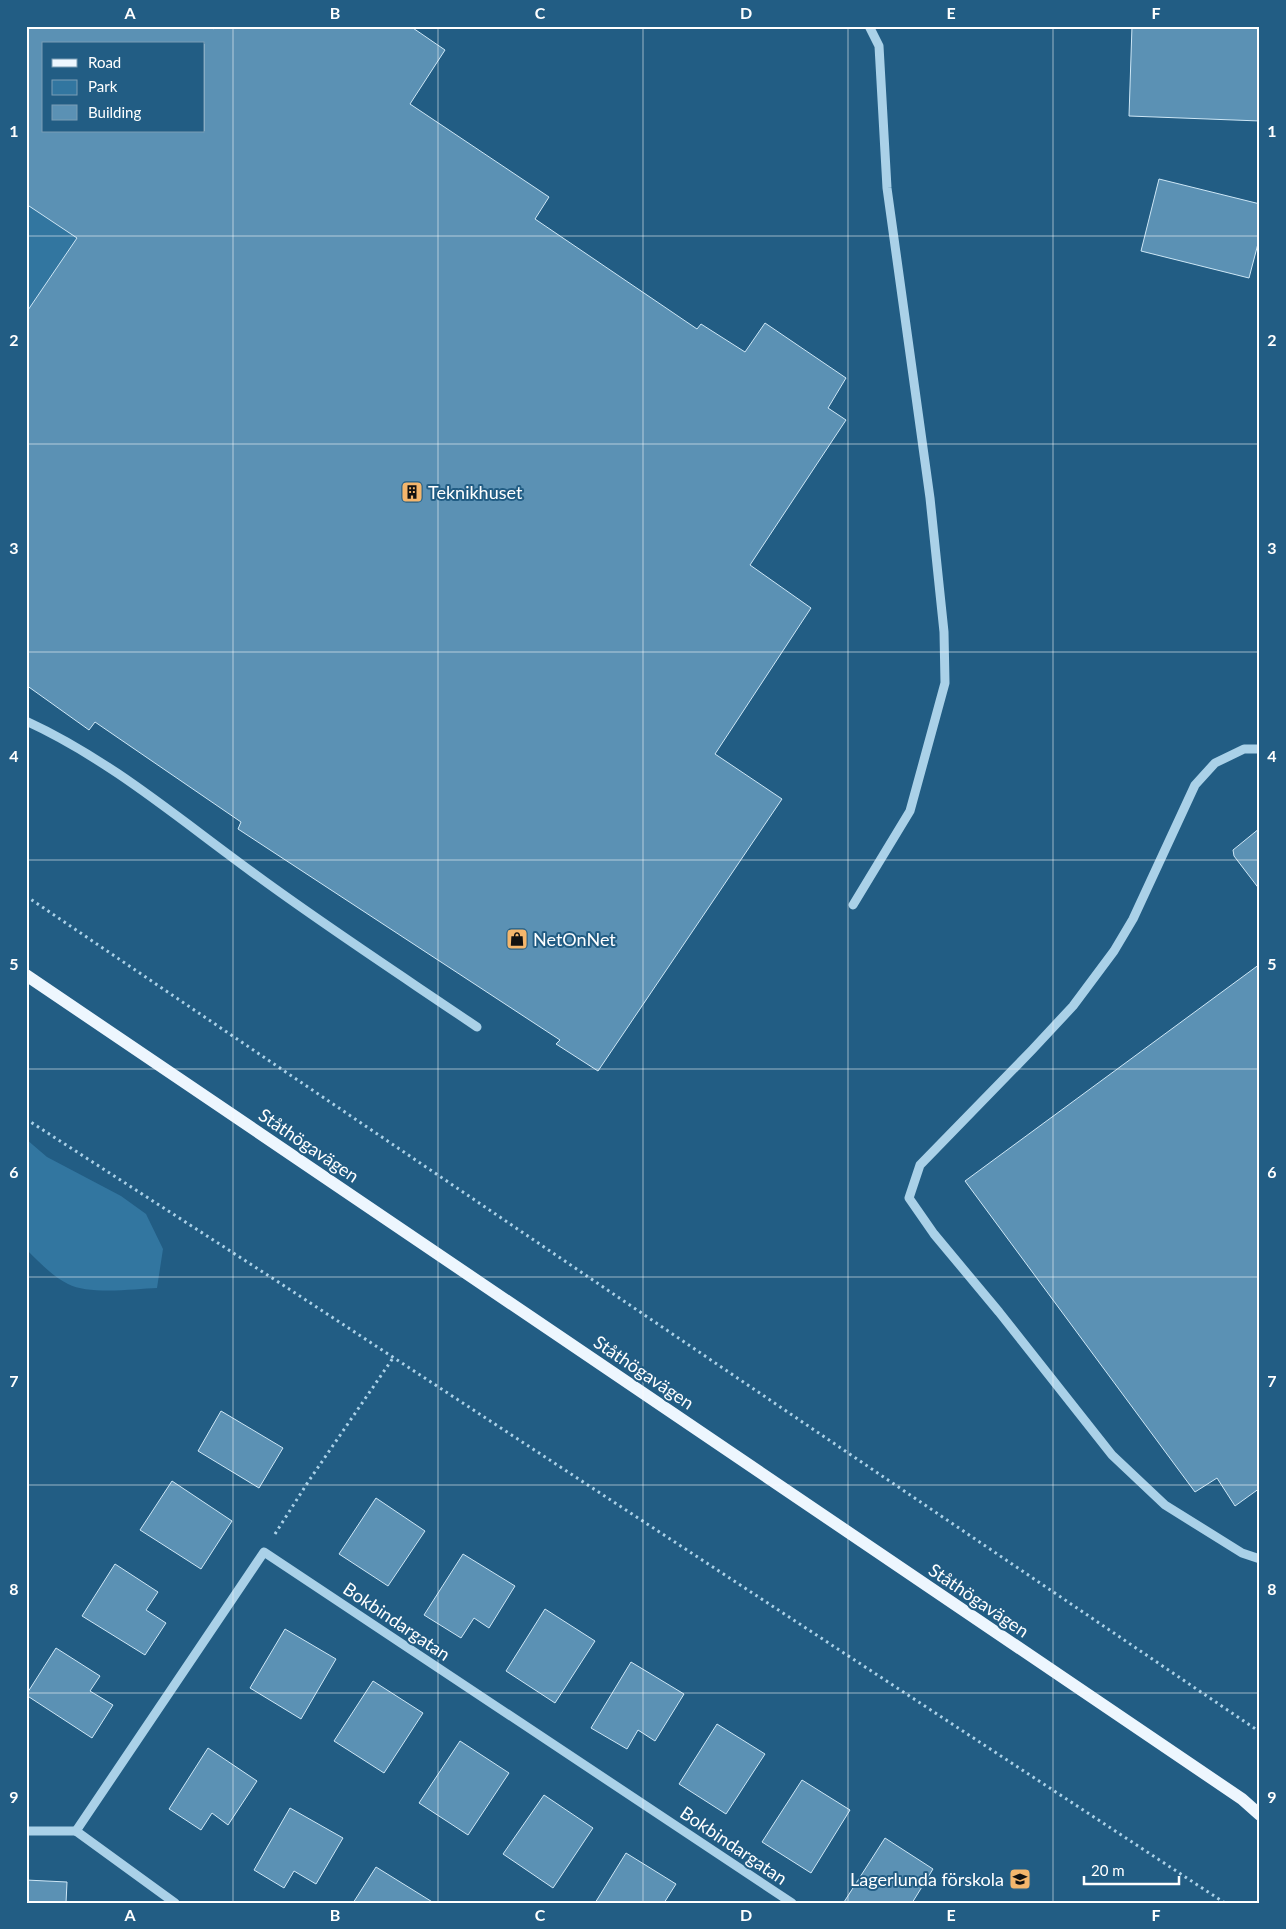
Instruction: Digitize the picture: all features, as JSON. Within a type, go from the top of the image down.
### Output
[{"type":"main road","name":"Ståthögavägen","points":[[26,974],[1242,1799],[1260,1815]]},
{"type":"main road","name":"Ståthögavägen","points":[[1242,1799],[1260,1806]]},
{"type":"street","points":[[853,905],[910,812],[945,683],[944,632],[930,498],[887,188],[878,46],[868,26]]},
{"type":"street","points":[[26,721],[56,734],[128,779],[314,917],[477,1027]]},
{"type":"street","points":[[1260,749],[1244,749],[1215,763],[1195,784],[1133,919],[1114,951],[1073,1006],[920,1165],[909,1198],[934,1234],[999,1312],[1112,1455],[1165,1505],[1242,1553],[1260,1559]]},
{"type":"street","points":[[76,1831],[264,1552]]},
{"type":"street","name":"Bokbindargatan","points":[[264,1552],[792,1903]]},
{"type":"street","points":[[26,1831],[76,1831],[175,1903]]},
{"type":"path","points":[[26,896],[1260,1732]]},
{"type":"path","points":[[26,1119],[1098,1818],[1225,1903]]},
{"type":"path","points":[[264,1552],[308,1482],[393,1358]]},
{"type":"green space","points":[[26,204],[77,238],[26,313]]},
{"type":"green space","points":[[26,1139],[47,1157],[121,1196],[146,1214],[163,1249],[157,1288],[99,1290],[77,1287],[57,1277],[26,1249]]},
{"type":"building","name":"Teknikhuset","points":[[26,26],[210,26],[214,29],[217,26],[410,26],[445,50],[410,104],[549,197],[535,219],[697,329],[701,324],[745,352],[765,323],[846,378],[828,408],[846,420],[750,565],[811,608],[715,754],[782,799],[598,1071],[556,1044],[560,1040],[238,829],[241,822],[95,722],[89,730],[26,685],[26,313],[77,238],[26,204]]},
{"type":"building","points":[[1132,26],[1260,26],[1260,121],[1129,116]]},
{"type":"building","points":[[1159,179],[1260,204],[1260,236],[1249,278],[1141,251]]},
{"type":"building","points":[[1260,828],[1260,890],[1234,856],[1233,850]]},
{"type":"building","points":[[1260,964],[1260,1488],[1235,1506],[1217,1478],[1195,1492],[965,1181]]},
{"type":"building","points":[[221,1411],[283,1448],[259,1488],[198,1451]]},
{"type":"building","points":[[172,1481],[232,1521],[201,1569],[140,1530]]},
{"type":"building","points":[[376,1498],[425,1531],[388,1586],[339,1554]]},
{"type":"building","points":[[463,1554],[515,1586],[489,1628],[474,1618],[461,1638],[424,1615]]},
{"type":"building","points":[[115,1564],[158,1592],[146,1610],[166,1623],[145,1655],[82,1616]]},
{"type":"building","points":[[545,1609],[595,1641],[555,1703],[506,1671]]},
{"type":"building","points":[[285,1629],[336,1659],[301,1719],[250,1688]]},
{"type":"building","points":[[56,1648],[100,1676],[90,1691],[113,1705],[92,1738],[26,1695]]},
{"type":"building","points":[[631,1662],[684,1694],[655,1741],[638,1730],[627,1749],[591,1728]]},
{"type":"building","points":[[373,1681],[423,1713],[384,1773],[334,1741]]},
{"type":"building","points":[[717,1724],[765,1754],[726,1814],[679,1784]]},
{"type":"building","points":[[460,1741],[509,1773],[468,1835],[419,1803]]},
{"type":"building","points":[[208,1748],[257,1781],[228,1825],[212,1813],[201,1830],[169,1809]]},
{"type":"building","points":[[802,1780],[850,1810],[811,1873],[762,1842]]},
{"type":"building","points":[[544,1795],[593,1828],[553,1888],[503,1854]]},
{"type":"building","points":[[290,1808],[343,1838],[316,1884],[294,1871],[284,1888],[254,1870]]},
{"type":"building","points":[[885,1838],[933,1869],[912,1903],[844,1902]]},
{"type":"building","points":[[626,1853],[676,1884],[664,1903],[595,1903]]},
{"type":"building","points":[[376,1867],[434,1903],[353,1903]]},
{"type":"building","points":[[26,1880],[67,1882],[66,1903],[26,1903]]},
{"type":"place","name":"Teknikhuset","points":[[412,492]]},
{"type":"place","name":"NetOnNet","points":[[517,939]]},
{"type":"place","name":"Lagerlunda förskola","points":[[1020,1879]]}]
